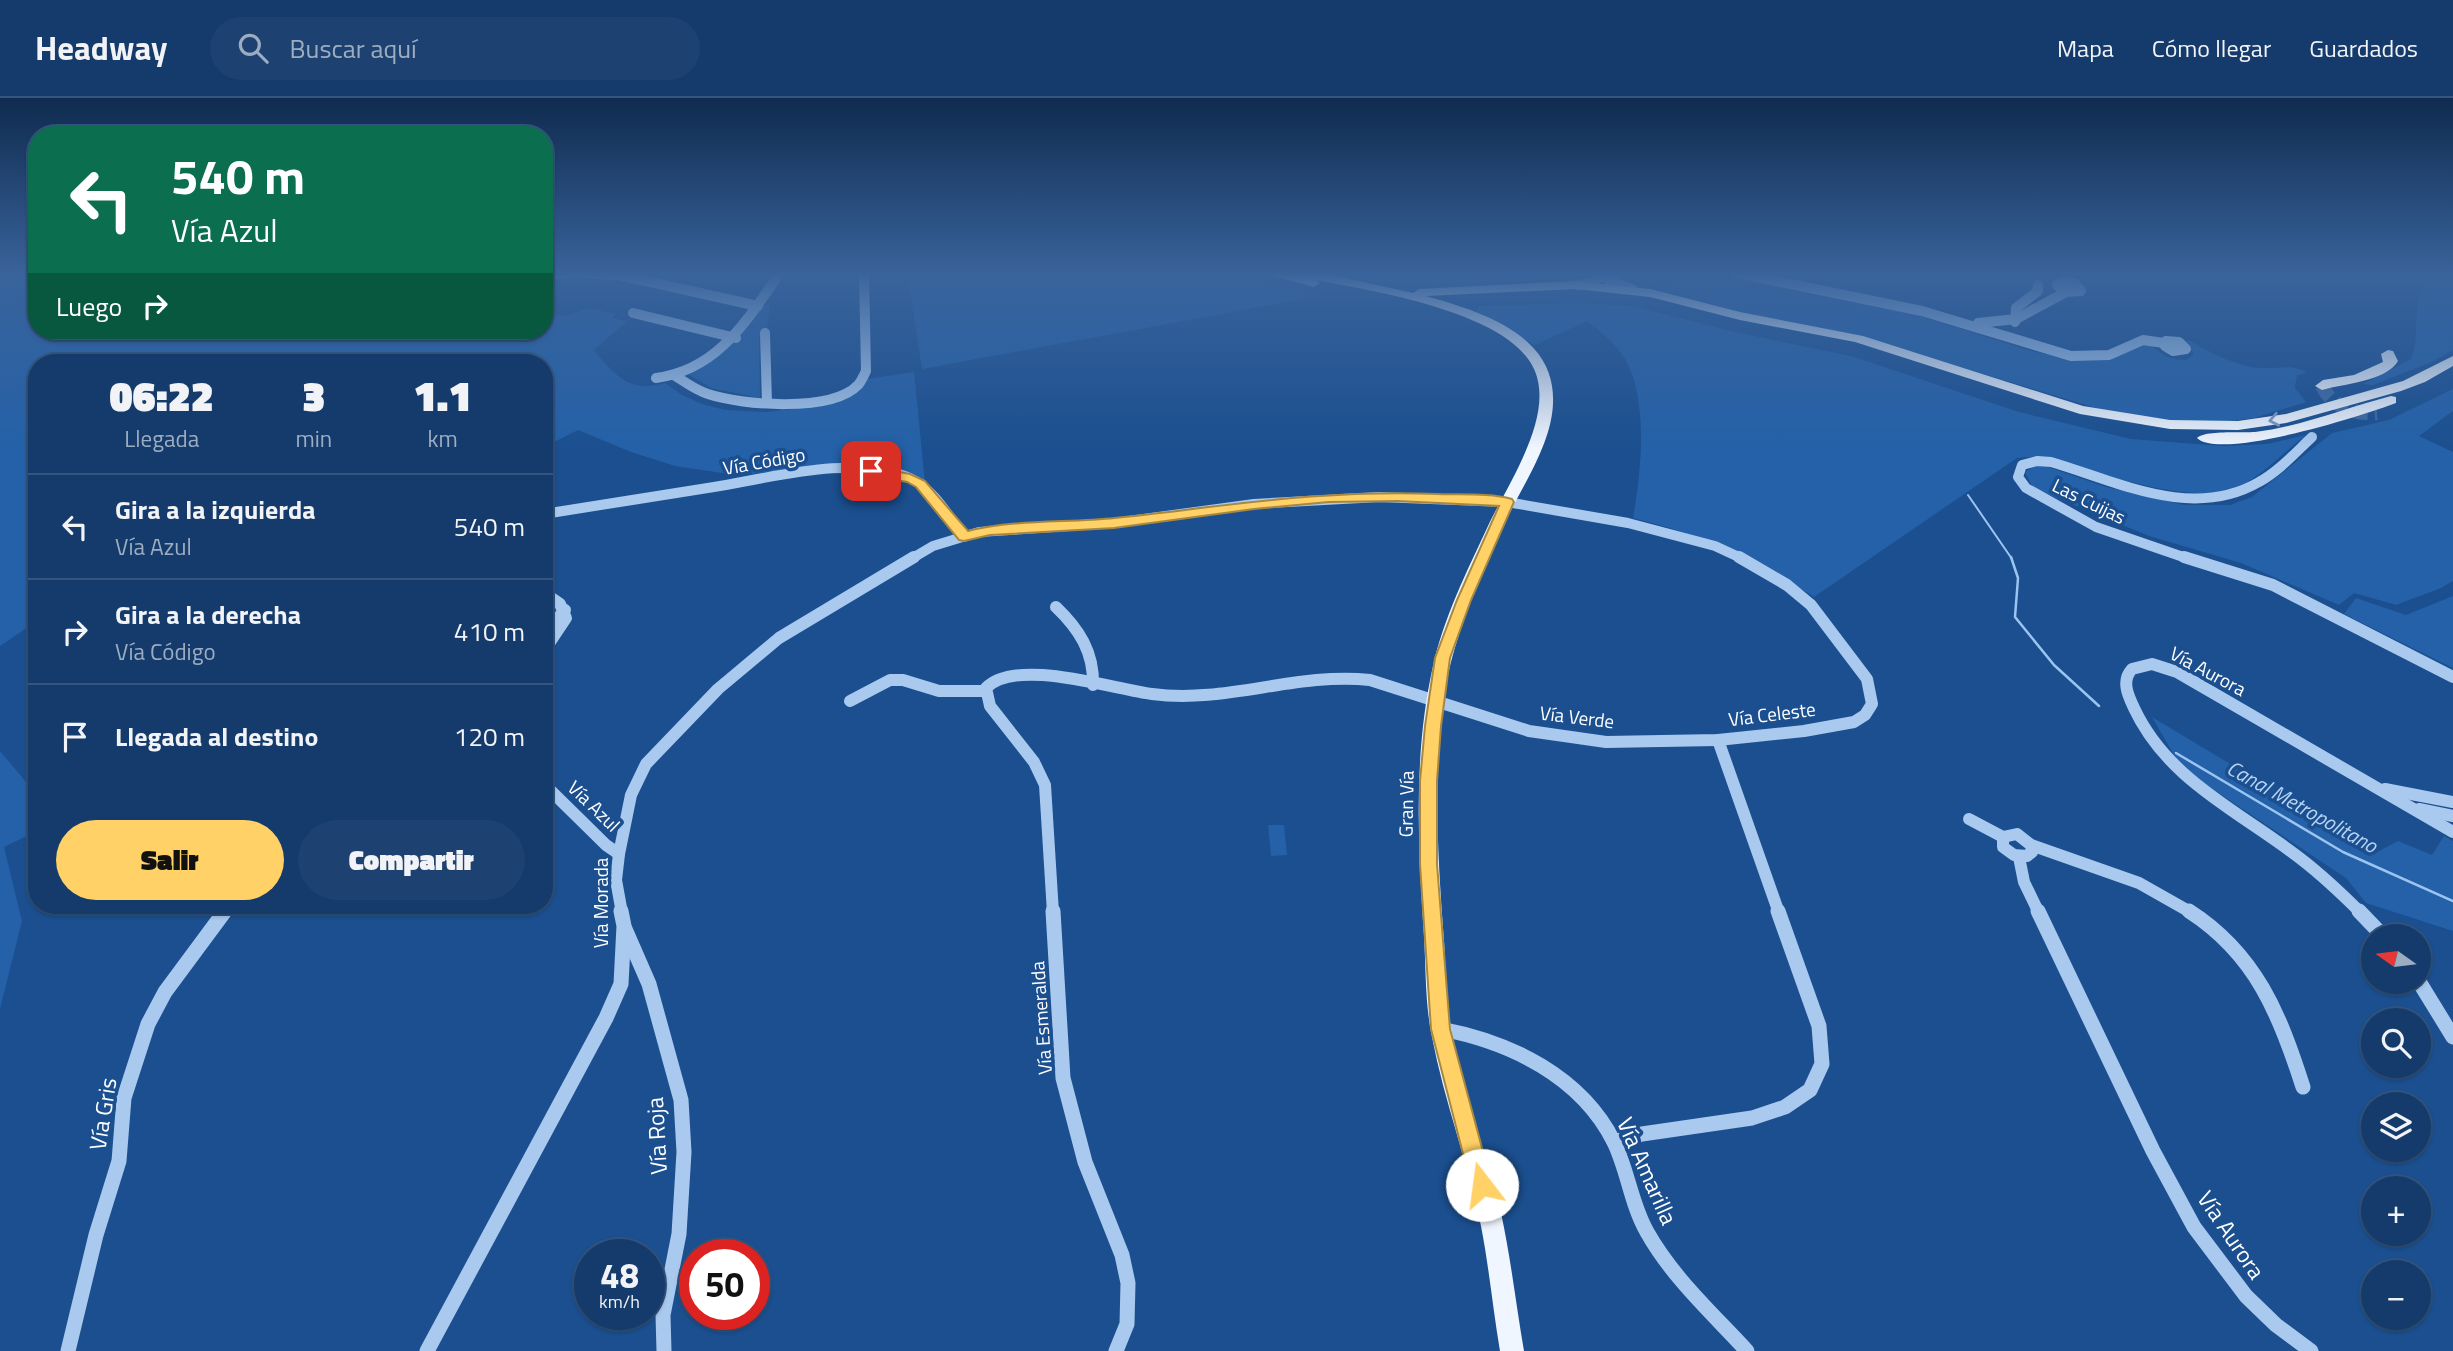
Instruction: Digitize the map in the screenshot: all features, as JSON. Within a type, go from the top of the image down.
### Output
[{"type":"main road","name":"Gran Vía","points":[[1500,331],[1521,343],[1535,357],[1544,376],[1544,408],[1539,433],[1446,645],[1436,700],[1428,821],[1441,1029],[1489,1212],[1512,1351]]},
{"type":"main road","points":[[1769,331],[1869,352],[2043,411],[2102,426],[2158,435],[2224,438],[2284,434],[2328,422],[2396,393],[2453,374]]},
{"type":"main road","points":[[1819,331],[1858,339],[2024,394],[2118,418],[2170,425],[2263,423],[2320,409],[2349,397]]},
{"type":"main road","points":[[2322,386],[2357,379],[2389,365],[2391,361],[2388,354]]},
{"type":"main road","points":[[2377,412],[2396,393],[2453,360]]},
{"type":"main road","points":[[2320,409],[2311,389],[2323,398],[2396,393]]},
{"type":"street","points":[[709,331],[736,338]]},
{"type":"street","points":[[656,378],[674,374],[714,356],[740,331]]},
{"type":"street","points":[[674,374],[707,394],[767,403],[839,397],[862,383],[866,371],[865,331]]},
{"type":"street","points":[[1991,331],[2071,356],[2109,355],[2143,340],[2164,343]]},
{"type":"street","points":[[765,333],[767,403]]},
{"type":"street","name":"Las Cuijas","points":[[2312,437],[2255,484],[2221,496],[2190,497],[2138,489],[2041,460],[2022,465],[2017,474],[2026,488],[2096,527],[2131,541],[2273,585],[2453,677]]},
{"type":"street","name":"Vía Código","points":[[553,513],[813,471],[847,468],[910,478],[920,484],[964,537]]},
{"type":"street","points":[[964,537],[990,530],[1114,523],[1254,504],[1329,498],[1397,497],[1507,502]]},
{"type":"street","name":"Vía Celeste","points":[[1507,502],[1675,534],[1715,546],[1745,559],[1780,580],[1811,605],[1856,662],[1872,693],[1872,704],[1865,715],[1854,722],[1718,740],[1819,1026],[1824,1049],[1822,1070],[1812,1089],[1786,1108],[1730,1122],[1631,1134],[1614,1142]]},
{"type":"street","name":"Vía Morada","points":[[427,1351],[621,984],[624,926],[616,880],[631,795],[646,764],[718,690],[759,653],[800,624],[933,546],[964,537]]},
{"type":"street","points":[[553,600],[565,610],[566,618],[564,626],[553,640]]},
{"type":"street","points":[[1056,607],[1075,623],[1087,646],[1094,665],[1093,685]]},
{"type":"street","points":[[553,624],[565,610]]},
{"type":"street","name":"Vía Aurora","points":[[2371,924],[2302,860],[2208,797],[2177,771],[2137,717],[2127,691],[2126,676],[2131,669],[2142,664],[2170,669],[2453,832]]},
{"type":"street","points":[[850,701],[890,680],[903,680],[939,691],[984,691],[988,684],[999,676],[1022,673],[1093,685],[1200,697],[1329,675],[1370,680],[1436,700]]},
{"type":"street","name":"Vía Esmeralda","points":[[984,691],[988,705],[1038,768],[1049,799],[1048,832],[1063,1078],[1080,1147],[1122,1255],[1128,1283],[1128,1324],[1116,1351]]},
{"type":"street","name":"Vía Verde","points":[[1436,700],[1513,726],[1566,738],[1606,742],[1718,740]]},
{"type":"street","points":[[2372,786],[2453,802]]},
{"type":"street","name":"Vía Azul","points":[[553,794],[606,845],[619,854]]},
{"type":"street","points":[[2409,807],[2453,816]]},
{"type":"street","points":[[1969,819],[2003,837],[2017,834],[2031,845],[2141,881],[2180,902],[2208,923],[2233,947],[2266,992],[2286,1033],[2303,1087]]},
{"type":"street","points":[[2003,837],[2003,847],[2018,857],[2030,854],[2031,845]]},
{"type":"street","name":"Vía Aurora","points":[[2018,857],[2024,882],[2154,1153],[2188,1215],[2242,1293],[2269,1320],[2311,1351]]},
{"type":"street","name":"Vía Gris","points":[[68,1351],[96,1235],[120,1161],[124,1098],[148,1024],[165,992],[222,914]]},
{"type":"street","name":"Vía Roja","points":[[624,926],[649,984],[681,1100],[684,1152],[680,1234],[663,1315],[664,1351]]},
{"type":"street","points":[[2427,994],[2453,1037]]},
{"type":"street","name":"Vía Amarilla","points":[[1441,1029],[1489,1039],[1538,1063],[1590,1107],[1614,1142],[1631,1197],[1657,1248],[1685,1285],[1747,1351]]},
{"type":"shaded area","points":[[0,331],[28,331],[28,340],[553,340],[553,331],[615,331],[594,350],[616,375],[624,380],[641,386],[665,383],[702,404],[725,410],[766,412],[824,405],[867,379],[914,372],[925,483],[906,476],[824,464],[771,473],[729,474],[675,466],[631,452],[578,430],[553,442],[553,354],[28,354],[28,627],[0,646]]},
{"type":"shaded area","points":[[742,331],[765,331],[759,337],[760,398],[711,388],[686,373],[711,360]]},
{"type":"shaded area","points":[[916,331],[1126,331],[922,369]]},
{"type":"shaded area","points":[[1507,331],[1564,331],[1535,345]]},
{"type":"shaded area","points":[[1600,331],[1733,331],[1851,356],[2019,412],[2131,439],[2223,446],[2267,444],[2306,435],[2242,485],[2227,491],[2209,493],[2190,493],[2148,486],[2048,458],[2017,458],[1814,597],[1727,550],[1681,532],[1633,518],[1641,437],[1638,395],[1625,359]]},
{"type":"shaded area","points":[[1837,331],[1969,331],[2031,351],[2069,359],[2104,359],[2139,345],[2152,345],[2167,357],[2186,360],[2194,354],[2185,342],[2189,340],[2243,365],[2258,368],[2287,367],[2307,373],[2297,375],[2295,388],[2306,402],[2254,418],[2229,421],[2175,421],[2106,411]]},
{"type":"shaded area","points":[[2416,331],[2453,331],[2453,350],[2434,361],[2373,385],[2363,384],[2411,359]]},
{"type":"shaded area","points":[[2453,389],[2453,411],[2419,436],[2453,452],[2453,581],[2396,605],[2354,593],[2339,605],[2241,563],[2149,536],[2033,488],[2025,472],[2039,464],[2106,487],[2184,505],[2230,505],[2252,497],[2332,433],[2389,420]]},
{"type":"shaded area","points":[[2453,596],[2453,668],[2344,614],[2356,598],[2406,615]]},
{"type":"shaded area","points":[[2152,717],[2377,852],[2398,841],[2432,855],[2444,836],[2453,841],[2453,931],[2366,903],[2346,878],[2205,784],[2178,762]]},
{"type":"shaded area","points":[[0,751],[28,784],[28,835],[4,847],[22,921],[0,1009]]},
{"type":"shaded area","points":[[1268,825],[1284,825],[1287,855],[1271,856]]},
{"type":"waterway","name":"Canal Metropolitano","points":[[1968,495],[2011,558]]},
{"type":"waterway","name":"Canal Metropolitano","points":[[2011,558],[2018,578],[2015,617],[2054,665],[2099,706]]},
{"type":"waterway","name":"Canal Metropolitano","points":[[2176,753],[2343,852],[2453,901]]},
{"type":"tunnel","points":[[2322,386],[2332,399],[2345,408],[2361,413],[2377,413]]},
{"type":"route","points":[[871,471],[910,478],[920,484],[964,537],[990,530],[1114,523],[1254,504],[1329,498],[1442,498],[1507,502],[1446,645],[1438,685],[1429,781],[1429,864],[1441,1029],[1444,1050],[1482,1185]]}]
